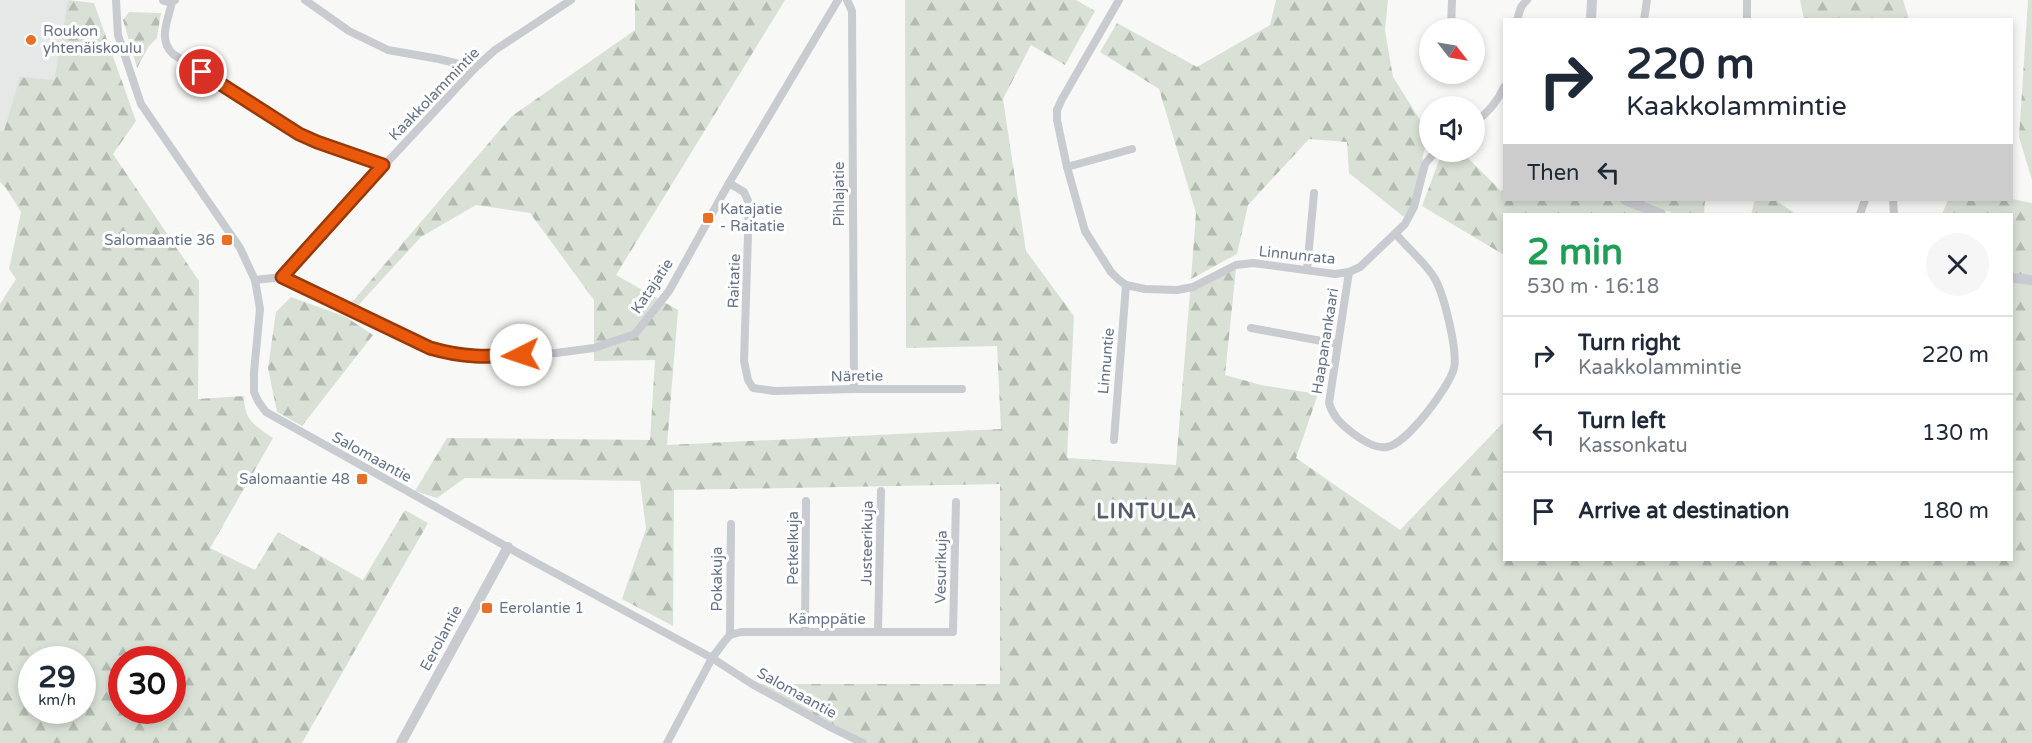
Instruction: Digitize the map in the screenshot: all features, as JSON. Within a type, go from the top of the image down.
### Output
[{"type":"street","name":"Salomaantie","points":[[116,0],[118,35],[141,104],[240,248],[255,280],[260,309],[254,392],[266,412],[712,658],[752,684],[863,743]]},
{"type":"street","points":[[170,0],[164,40],[166,48],[173,54],[299,134],[383,165]]},
{"type":"street","points":[[306,0],[349,31],[388,50],[475,68]]},
{"type":"street","name":"Kaakkolammintie","points":[[282,277],[475,68],[495,50],[569,0]]},
{"type":"street","name":"Katajatie","points":[[282,277],[430,348],[456,356],[486,357],[594,348],[635,334],[662,301],[838,0]]},
{"type":"street","name":"Pihlajatie","points":[[847,0],[852,11],[854,389]]},
{"type":"street","points":[[1119,0],[1058,110],[1057,120],[1085,231],[1111,272],[1126,285]]},
{"type":"street","points":[[1451,18],[1452,0]]},
{"type":"street","points":[[1518,18],[1521,7],[1527,0]]},
{"type":"street","points":[[1591,18],[1592,0]]},
{"type":"street","points":[[1644,18],[1647,0]]},
{"type":"street","points":[[1746,0],[1747,18]]},
{"type":"street","points":[[1485,115],[1498,100],[1503,89]]},
{"type":"street","points":[[1067,167],[1132,149]]},
{"type":"street","name":"Linnunrata","points":[[1126,285],[1145,289],[1177,290],[1193,287],[1236,265],[1253,263],[1335,274],[1349,272],[1360,267],[1396,234],[1414,207],[1427,162]]},
{"type":"street","name":"Raitatie","points":[[729,183],[744,192],[749,203],[744,361],[748,380],[753,388]]},
{"type":"street","points":[[1307,270],[1314,193]]},
{"type":"street","points":[[1627,201],[1658,213]]},
{"type":"street","name":"Haapanankaari","points":[[1349,272],[1329,403],[1332,415],[1355,435],[1372,445],[1386,447],[1397,444],[1426,412],[1449,382],[1455,367],[1455,352],[1443,296],[1434,278],[1396,234]]},
{"type":"street","points":[[255,280],[282,277]]},
{"type":"street","points":[[2013,278],[2032,280]]},
{"type":"street","name":"Linnuntie","points":[[1114,440],[1126,285]]},
{"type":"street","points":[[1251,328],[1338,344]]},
{"type":"street","name":"Näretie","points":[[753,388],[774,392],[962,389]]},
{"type":"street","name":"Justeerikuja","points":[[878,632],[881,491]]},
{"type":"street","name":"Petkelkuja","points":[[805,632],[806,501]]},
{"type":"street","name":"Vesurikuja","points":[[953,632],[956,502]]},
{"type":"street","name":"Pokakuja","points":[[730,635],[731,524]]},
{"type":"street","name":"Eerolantie","points":[[401,743],[508,547]]},
{"type":"street","name":"Kämppätie","points":[[730,635],[741,632],[953,632]]},
{"type":"street","points":[[667,743],[712,658],[730,635]]},
{"type":"shaded area","name":"Roukon yhtenäiskoulu","points":[[0,0],[68,0],[54,81],[13,134],[0,131]]},
{"type":"green space","points":[[68,0],[94,3],[136,121],[113,154],[199,281],[198,399],[244,396],[244,404],[251,421],[273,438],[210,548],[255,570],[278,532],[363,580],[405,510],[428,523],[302,743],[0,743],[0,304],[16,279],[9,269],[21,212],[0,182],[0,131],[4,131],[20,77],[54,80]]},
{"type":"green space","points":[[635,0],[785,0],[616,275],[678,310],[667,445],[1001,429],[997,346],[906,348],[905,0],[1076,0],[1095,11],[1065,65],[1031,45],[1003,99],[1026,251],[1074,316],[1067,458],[1176,465],[1190,292],[1236,269],[1225,375],[1261,385],[1318,394],[1296,458],[1400,530],[1503,423],[1503,561],[2013,561],[2013,278],[2032,280],[2032,743],[864,743],[752,684],[1000,684],[1000,484],[674,490],[673,626],[622,599],[646,529],[640,481],[465,478],[437,498],[415,491],[447,438],[650,440],[655,360],[594,361],[594,300],[530,213],[476,205],[421,237],[353,311],[347,308],[512,116],[635,30]]},
{"type":"green space","points":[[1276,0],[1388,0],[1385,30],[1393,77],[1419,118],[1419,162],[1422,162],[1414,201],[1404,217],[1349,173],[1347,142],[1309,139],[1248,205],[1237,254],[1191,279],[1196,213],[1159,89],[1100,52],[1117,23],[1197,67],[1270,25]]},
{"type":"green space","points":[[1800,0],[1903,0],[1909,18],[1804,18]]},
{"type":"green space","points":[[2028,0],[2032,0],[2032,180],[2019,137]]},
{"type":"green space","points":[[129,12],[161,13],[157,38],[149,46],[137,68],[123,20]]},
{"type":"green space","points":[[1438,162],[1472,162],[1501,191],[1503,190],[1503,201],[1629,201],[1659,213],[1503,213],[1503,254],[1422,206]]},
{"type":"green space","points":[[2013,199],[2032,203],[2032,277],[2013,275],[2013,213],[1942,213],[1948,201]]},
{"type":"green space","points":[[1637,201],[1705,201],[1704,213],[1672,213]]},
{"type":"green space","points":[[1755,201],[1776,201],[1794,213],[1751,213]]},
{"type":"green space","points":[[291,297],[346,317],[373,335],[302,426],[277,412],[268,368],[276,312]]},
{"type":"place","name":"Roukon yhtenäiskoulu","points":[[31,40]]},
{"type":"place","name":"Katajatie - Raitatie","points":[[708,218]]},
{"type":"place","name":"Salomaantie 36","points":[[227,240]]},
{"type":"place","name":"Salomaantie 48","points":[[362,479]]},
{"type":"place","name":"Eerolantie 1","points":[[487,608]]},
{"type":"district","name":"LINTULA","points":[[1147,511]]},
{"type":"route","points":[[202,72],[299,134],[383,165],[282,277],[430,348],[456,356],[521,355]]}]
